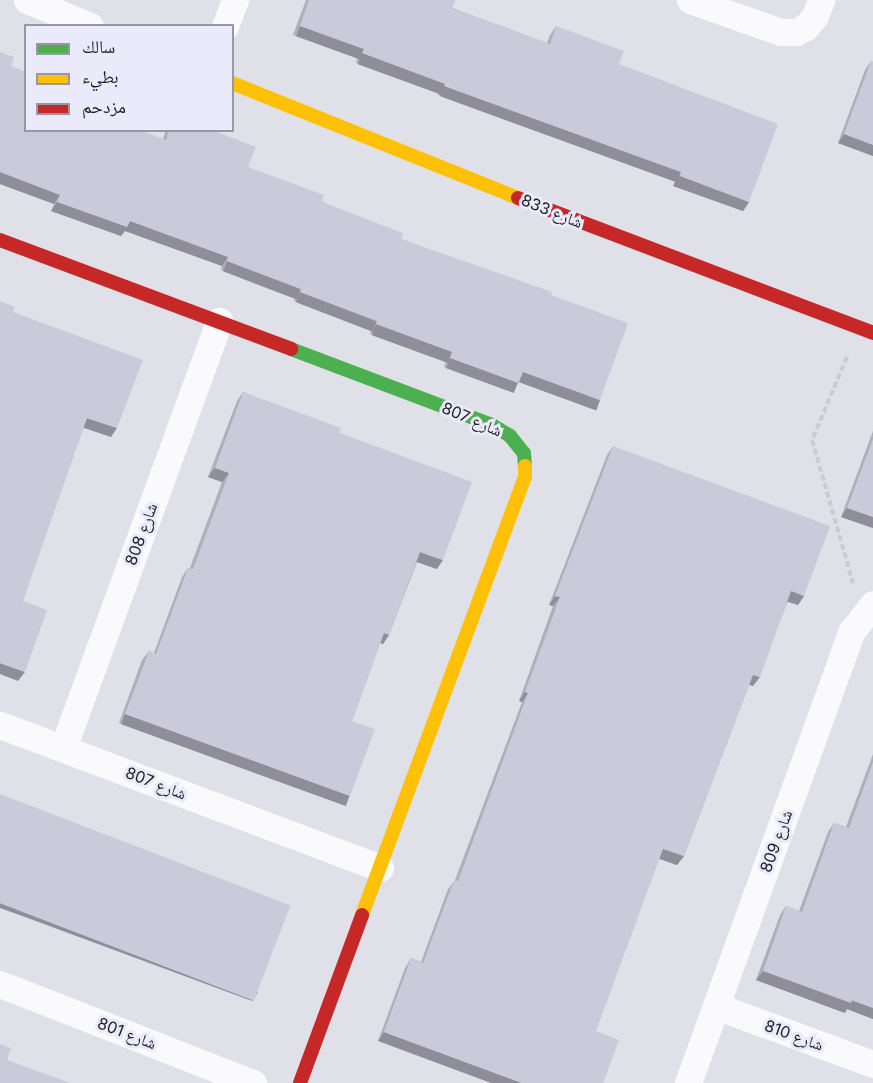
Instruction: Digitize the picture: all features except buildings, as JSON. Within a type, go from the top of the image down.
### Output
[{"type":"street","points":[[27,0],[85,24]]},
{"type":"street","points":[[226,24],[235,0]]},
{"type":"street","points":[[690,0],[781,33],[796,32],[806,27],[815,16],[821,0]]},
{"type":"street","name":"شارع 833","points":[[234,84],[606,233],[873,333]]},
{"type":"street","name":"شارع 807","points":[[0,240],[492,425],[510,436],[524,453],[525,477],[300,1083]]},
{"type":"street","name":"شارع 808","points":[[63,748],[219,321]]},
{"type":"street","name":"شارع 809","points":[[688,1083],[852,632],[868,610]]},
{"type":"street","name":"شارع 807","points":[[0,724],[380,868]]},
{"type":"street","name":"شارع 801","points":[[0,984],[253,1083]]},
{"type":"street","name":"شارع 810","points":[[716,1006],[873,1064]]},
{"type":"path","points":[[859,327],[812,441],[868,610]]},
{"type":"traffic: fast","points":[[291,349],[492,425],[510,436],[524,453],[525,466]]},
{"type":"traffic: slow","points":[[234,84],[518,198]]},
{"type":"traffic: slow","points":[[362,915],[525,477],[525,466]]},
{"type":"traffic: jam","points":[[518,198],[873,333]]},
{"type":"traffic: jam","points":[[0,240],[291,349]]},
{"type":"traffic: jam","points":[[300,1083],[362,915]]}]
